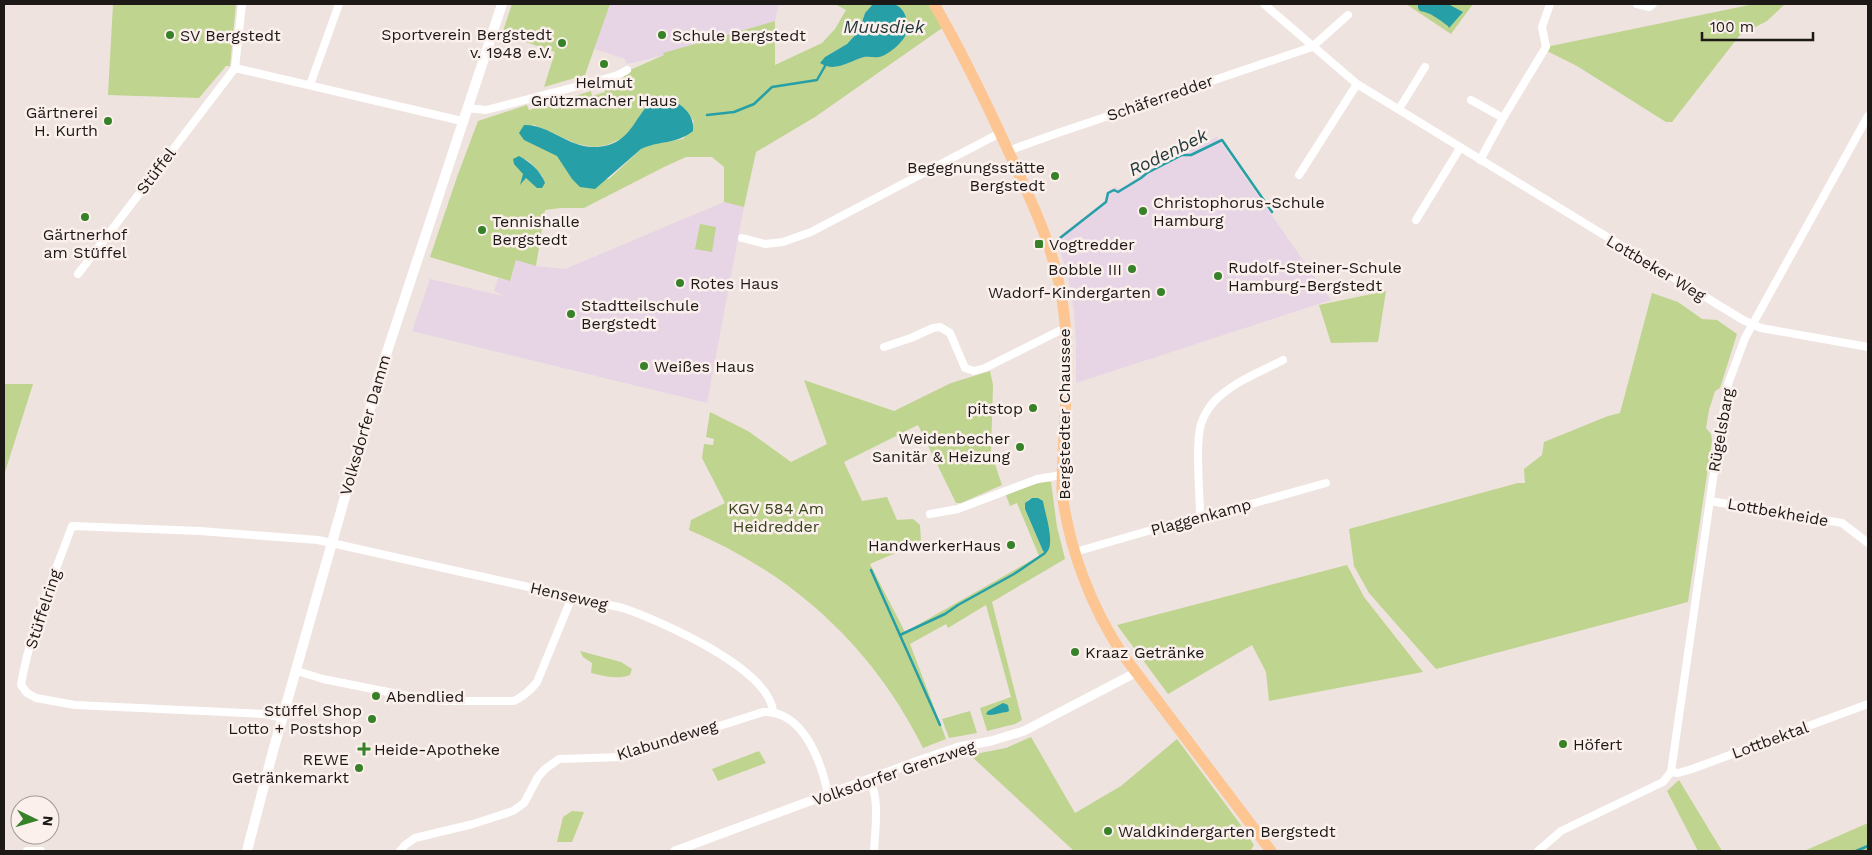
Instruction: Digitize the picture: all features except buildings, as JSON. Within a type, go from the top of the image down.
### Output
[{"type":"main road","name":"Volksdorfer Damm","points":[[247,851],[331,543],[380,373],[502,4]]},
{"type":"main road","name":"Bergstedter Chaussee","points":[[934,4],[968,66],[1000,133],[1048,242],[1057,274],[1066,328],[1062,475],[1063,506],[1075,552],[1094,602],[1106,627],[1135,673],[1271,851]]},
{"type":"street","points":[[242,4],[235,68],[462,121]]},
{"type":"street","points":[[310,85],[339,4]]},
{"type":"street","name":"Lottbeker Weg","points":[[1264,4],[1356,84],[1752,325],[1868,347]]},
{"type":"street","points":[[1480,160],[1503,118],[1546,48],[1542,27],[1550,4]]},
{"type":"street","points":[[1638,4],[1649,7],[1653,4]]},
{"type":"street","points":[[1312,47],[1348,15]]},
{"type":"street","name":"Schäferredder","points":[[1008,151],[1312,47]]},
{"type":"street","points":[[1399,109],[1425,67]]},
{"type":"street","name":"Stüffel","points":[[78,274],[235,68]]},
{"type":"street","points":[[467,108],[486,110],[590,83],[627,70]]},
{"type":"street","points":[[1299,175],[1356,84]]},
{"type":"street","points":[[1471,100],[1503,118]]},
{"type":"street","name":"Rügelsbarg","points":[[1671,774],[1726,392],[1752,325],[1868,116]]},
{"type":"street","points":[[742,238],[765,244],[783,242],[811,232],[1000,133]]},
{"type":"street","points":[[1416,220],[1460,148]]},
{"type":"street","points":[[884,347],[940,327],[950,333],[966,368],[974,371],[985,368],[1066,328]]},
{"type":"street","points":[[1200,516],[1199,443],[1201,424],[1209,408],[1218,397],[1236,384],[1283,360]]},
{"type":"street","points":[[930,514],[958,509],[1037,478],[1062,475]]},
{"type":"street","name":"Plaggenkamp","points":[[1075,552],[1200,516],[1237,508],[1326,483]]},
{"type":"street","name":"Lottbekheide","points":[[1710,501],[1842,523],[1868,543]]},
{"type":"street","name":"Stüffelring","points":[[283,718],[265,714],[75,705],[36,698],[27,693],[21,686],[23,671],[42,606],[72,526],[200,531],[331,543]]},
{"type":"street","name":"Henseweg","points":[[331,543],[623,608],[651,618],[695,639],[728,659],[768,696],[772,702],[773,711]]},
{"type":"street","points":[[297,671],[323,679],[413,697],[443,701],[514,701],[523,697],[537,682],[572,597]]},
{"type":"street","name":"Volksdorfer Grenzweg","points":[[681,850],[959,747],[991,741],[1024,731],[1135,673]]},
{"type":"street","name":"Lottbektal","points":[[1671,774],[1692,769],[1868,704]]},
{"type":"street","points":[[773,711],[788,717],[799,728],[809,743],[819,763],[828,794]]},
{"type":"street","name":"Klabundeweg","points":[[400,851],[415,838],[480,822],[513,811],[524,803],[538,777],[545,769],[559,759],[622,757],[756,714],[773,711]]},
{"type":"street","points":[[1538,851],[1561,831],[1663,782],[1671,774]]},
{"type":"street","points":[[870,780],[876,801],[874,851]]},
{"type":"street","points":[[27,851],[42,851]]},
{"type":"shaded area","name":"Schule Bergstedt","points":[[610,4],[779,4],[775,21],[664,53],[665,55],[627,64],[625,59],[594,49]]},
{"type":"shaded area","name":"Rudolf-Steiner-Schule Hamburg-Bergstedt","points":[[1217,137],[1331,300],[1076,383],[1074,311],[1067,272],[1056,239],[1104,202],[1107,192],[1115,187],[1119,189],[1140,177],[1146,171]]},
{"type":"shaded area","name":"Stadtteilschule Bergstedt","points":[[724,202],[744,207],[707,403],[412,331],[430,279],[503,296],[494,291],[498,278],[510,281],[516,260],[536,266],[565,269]]},
{"type":"green space","name":"SV Bergstedt","points":[[113,4],[236,4],[230,66],[226,66],[199,98],[108,95]]},
{"type":"green space","name":"Sportverein Bergstedt v. 1948 e.V.","points":[[512,4],[610,4],[585,75],[544,87],[555,52],[502,34]]},
{"type":"green space","points":[[835,4],[873,4],[865,13],[859,31],[847,44],[825,57],[825,66],[840,65],[864,57],[880,57],[903,10],[894,4],[931,4],[945,26],[815,117],[756,152],[744,207],[724,202],[724,167],[712,157],[686,157],[584,208],[545,210],[536,266],[516,260],[510,281],[430,257],[478,121],[527,105],[529,110],[591,91],[592,96],[605,92],[603,82],[664,55],[663,53],[775,21],[775,65],[822,43],[835,29],[846,10]],"holes":[[[656,98],[679,104],[694,122],[683,139],[649,145],[641,149],[609,179],[572,179],[557,155],[532,124],[577,144],[594,147],[607,145],[625,137],[644,110]],[[519,156],[530,162],[543,177],[526,178],[521,184],[523,174]]]},
{"type":"green space","points":[[1406,4],[1473,4],[1451,34]]},
{"type":"green space","points":[[1754,4],[1785,4],[1767,21],[1740,35],[1672,122],[1666,122],[1577,66],[1545,50],[1546,47]]},
{"type":"green space","points":[[700,224],[716,227],[712,252],[695,249]]},
{"type":"green space","points":[[1386,291],[1378,342],[1331,343],[1319,305]]},
{"type":"green space","points":[[1652,293],[1678,302],[1702,319],[1717,320],[1737,334],[1720,388],[1715,391],[1709,410],[1706,428],[1711,434],[1712,441],[1688,602],[1436,669],[1369,593],[1354,566],[1349,529],[1518,483],[1525,483],[1524,469],[1542,455],[1544,442],[1620,413]]},
{"type":"green space","name":"KGV 584 Am Heidredder","points":[[990,371],[993,385],[991,452],[1002,485],[961,503],[956,503],[918,425],[844,462],[862,501],[887,497],[897,520],[913,519],[920,525],[921,542],[870,564],[905,632],[1039,556],[1017,503],[1010,506],[1006,495],[1034,484],[1051,482],[1057,527],[1065,559],[992,602],[1022,720],[1015,724],[987,731],[980,708],[1011,697],[986,605],[948,628],[946,624],[910,644],[946,739],[923,748],[903,711],[880,677],[826,617],[795,591],[762,568],[727,548],[689,530],[691,520],[725,503],[702,458],[704,444],[713,445],[714,439],[706,437],[710,412],[748,431],[791,462],[827,444],[804,380],[894,411],[951,383]],"holes":[[[1032,498],[1043,551],[1025,509],[1026,502]]]},
{"type":"green space","points":[[4,384],[33,384],[4,475]]},
{"type":"green space","points":[[1347,565],[1364,597],[1423,672],[1269,701],[1266,672],[1252,645],[1168,694],[1117,625]]},
{"type":"green space","points":[[580,651],[621,662],[632,669],[630,675],[616,677],[591,673],[592,663],[583,657]]},
{"type":"green space","points":[[970,711],[977,733],[949,738],[942,719]]},
{"type":"green space","points":[[1031,737],[1075,813],[1121,786],[1177,739],[1254,845],[1250,851],[1074,851],[970,755],[1006,748]]},
{"type":"green space","points":[[759,751],[766,763],[718,781],[712,769]]},
{"type":"green space","points":[[1679,780],[1722,851],[1698,851],[1667,791]]},
{"type":"green space","points":[[572,811],[584,812],[572,842],[557,842],[563,817]]},
{"type":"green space","points":[[1868,823],[1868,851],[1804,851]]},
{"type":"water","name":"Muusdiek","points":[[873,4],[893,4],[904,12],[907,26],[905,36],[901,42],[890,52],[879,57],[864,57],[837,67],[826,66],[820,63],[825,57],[847,44],[859,31],[865,13]]},
{"type":"water","points":[[1418,4],[1448,4],[1463,12],[1449,28],[1435,17],[1420,11]]},
{"type":"water","points":[[665,96],[681,105],[689,114],[692,119],[693,131],[680,138],[641,149],[595,189],[580,187],[572,179],[557,156],[524,140],[519,133],[524,125],[533,126],[584,146],[608,145],[619,140],[627,133],[646,107],[654,100]]},
{"type":"water","points":[[519,156],[531,164],[540,174],[545,183],[542,188],[537,188],[526,178],[520,185],[523,174],[514,164],[513,159]]},
{"type":"water","points":[[1032,498],[1038,498],[1043,501],[1050,536],[1049,549],[1046,553],[1043,551],[1025,509],[1025,503]]},
{"type":"water","points":[[1003,703],[1008,705],[1009,711],[993,715],[986,714],[988,711]]},
{"type":"waterway","points":[[707,115],[734,112],[754,104],[772,87],[817,80],[825,66]]},
{"type":"waterway","name":"Rodenbek","points":[[1060,238],[1106,202],[1108,193],[1114,190],[1118,192],[1147,173],[1182,155],[1191,155],[1222,140],[1272,212]]},
{"type":"waterway","points":[[900,635],[945,614],[1014,574],[1045,553]]},
{"type":"waterway","points":[[871,570],[940,725]]},
{"type":"waterway","points":[[1856,851],[1868,846]]},
{"type":"place","name":"SV Bergstedt","points":[[170,35]]},
{"type":"place","name":"Schule Bergstedt","points":[[662,35]]},
{"type":"place","name":"Sportverein Bergstedt v. 1948 e.V.","points":[[562,43]]},
{"type":"place","name":"Helmut Grützmacher Haus","points":[[604,64]]},
{"type":"place","name":"Gärtnerei H. Kurth","points":[[108,121]]},
{"type":"place","name":"Begegnungsstätte Bergstedt","points":[[1055,176]]},
{"type":"place","name":"Christophorus-Schule Hamburg","points":[[1143,211]]},
{"type":"place","name":"Gärtnerhof am Stüffel","points":[[85,217]]},
{"type":"place","name":"Tennishalle Bergstedt","points":[[482,230]]},
{"type":"place","name":"Vogtredder","points":[[1039,244]]},
{"type":"place","name":"Bobble III","points":[[1132,269]]},
{"type":"place","name":"Rudolf-Steiner-Schule Hamburg-Bergstedt","points":[[1218,276]]},
{"type":"place","name":"Rotes Haus","points":[[680,283]]},
{"type":"place","name":"Wadorf-Kindergarten","points":[[1161,292]]},
{"type":"place","name":"Stadtteilschule Bergstedt","points":[[571,314]]},
{"type":"place","name":"Weißes Haus","points":[[644,366]]},
{"type":"place","name":"pitstop","points":[[1033,408]]},
{"type":"place","name":"Weidenbecher Sanitär & Heizung","points":[[1020,447]]},
{"type":"place","name":"HandwerkerHaus","points":[[1011,545]]},
{"type":"place","name":"Kraaz Getränke","points":[[1075,652]]},
{"type":"place","name":"Abendlied","points":[[376,696]]},
{"type":"place","name":"Stüffel Shop Lotto + Postshop","points":[[372,719]]},
{"type":"place","name":"Höfert","points":[[1563,744]]},
{"type":"place","name":"Heide-Apotheke","points":[[364,749]]},
{"type":"place","name":"REWE Getränkemarkt","points":[[359,768]]},
{"type":"place","name":"Waldkindergarten Bergstedt","points":[[1108,831]]}]
